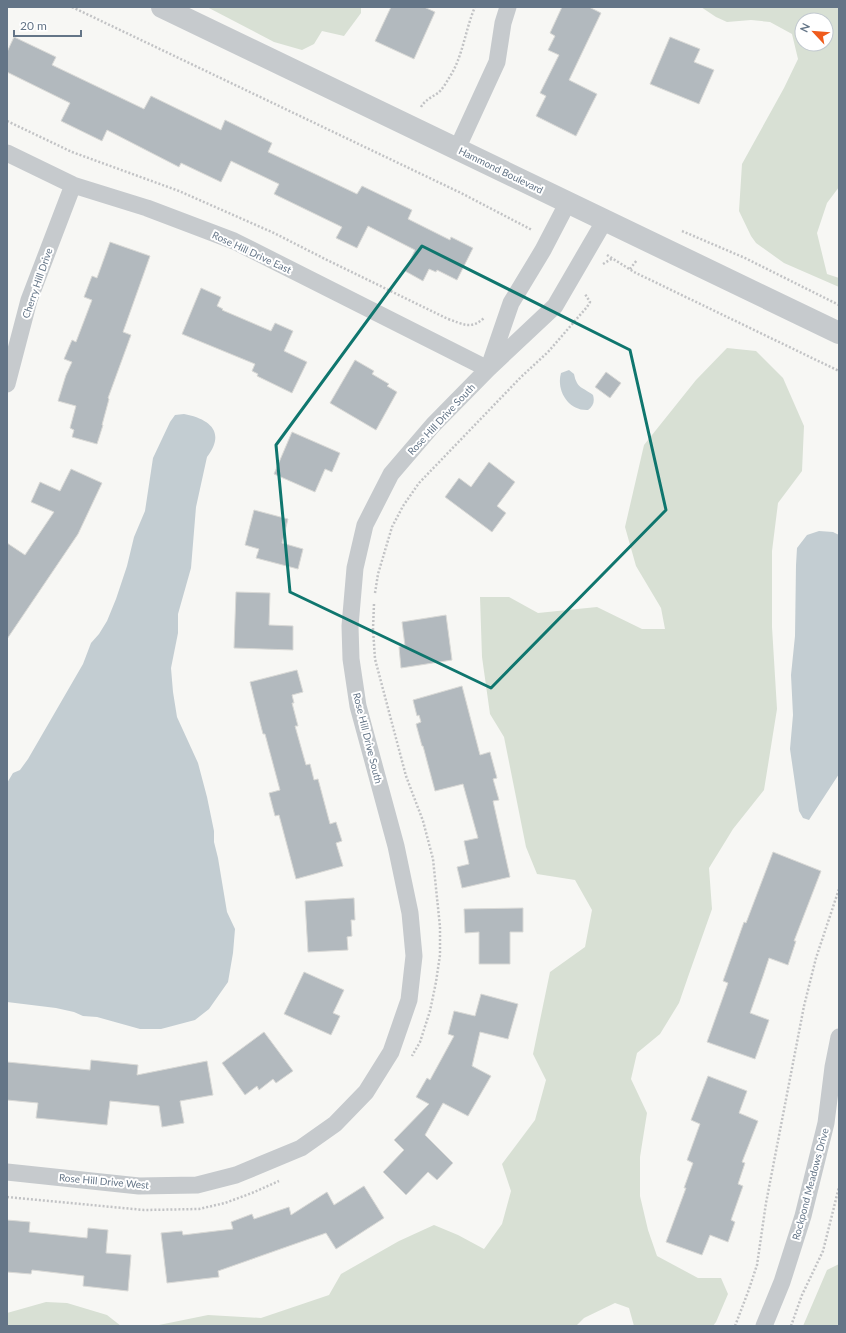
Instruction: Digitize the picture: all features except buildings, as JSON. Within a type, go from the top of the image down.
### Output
[{"type":"street","name":"Hammond Boulevard","points":[[162,7],[839,333]]},
{"type":"street","points":[[457,149],[498,62],[503,23],[508,7]]},
{"type":"street","name":"Rose Hill Drive East","points":[[7,153],[73,185],[147,208],[234,241],[488,369]]},
{"type":"street","name":"Cherry Hill Drive","points":[[7,384],[29,300],[73,185]]},
{"type":"street","name":"Rose Hill Drive South","points":[[488,369],[511,303],[550,237],[568,202]]},
{"type":"street","name":"Rose Hill Drive South","points":[[366,1092],[391,1052],[409,1000],[414,956],[410,913],[396,846],[358,706],[351,659],[350,626],[355,568],[365,525],[391,474],[433,425],[488,369],[555,306],[605,220]]},
{"type":"street","name":"Rockpond Meadows Drive","points":[[764,1326],[782,1282],[833,1114],[833,1067],[839,1037]]},
{"type":"street","name":"Rose Hill Drive West","points":[[7,1172],[139,1186],[197,1185],[236,1175],[301,1148],[335,1124],[366,1092]]},
{"type":"path","points":[[72,7],[453,190],[538,233],[550,237]]},
{"type":"path","points":[[415,129],[422,105],[429,98],[439,92],[450,78],[457,64],[468,24],[475,7]]},
{"type":"path","points":[[7,121],[97,163],[179,191],[274,233],[448,319],[469,326],[478,324],[487,314]]},
{"type":"path","points":[[588,249],[609,255],[634,272],[839,371]]},
{"type":"path","points":[[745,258],[839,304]]},
{"type":"path","points":[[735,1326],[748,1292],[756,1265],[766,1203],[804,1006],[816,958],[839,889]]},
{"type":"path","points":[[791,1326],[802,1295],[822,1251],[839,1187]]},
{"type":"highlighted area","points":[[422,246],[630,350],[666,510],[491,688],[290,592],[276,445]]},
{"type":"shaded area","points":[[207,7],[361,7],[361,13],[344,36],[322,31],[314,44],[302,50],[274,42]]},
{"type":"shaded area","points":[[701,7],[839,7],[839,187],[827,203],[817,233],[827,274],[839,278],[839,287],[784,263],[756,243],[739,211],[742,164],[784,88],[798,59],[796,52],[834,52],[834,12],[794,12],[794,42],[792,34],[770,22],[751,20],[727,22]]},
{"type":"shaded area","points":[[727,348],[756,351],[783,378],[804,426],[802,471],[778,503],[772,551],[772,627],[777,709],[764,790],[733,829],[709,868],[712,909],[679,1003],[660,1034],[637,1053],[631,1079],[647,1113],[640,1157],[640,1196],[648,1230],[657,1256],[698,1278],[721,1278],[728,1294],[716,1322],[713,1326],[634,1326],[629,1308],[615,1303],[584,1318],[576,1326],[154,1326],[208,1315],[261,1318],[329,1295],[341,1274],[399,1241],[434,1225],[458,1235],[484,1249],[502,1224],[511,1191],[502,1164],[535,1120],[546,1080],[533,1054],[550,972],[585,947],[592,910],[575,880],[537,874],[526,847],[504,737],[490,714],[482,657],[480,597],[509,597],[538,613],[597,607],[642,629],[665,629],[661,608],[636,566],[625,527],[644,445],[696,380]]},
{"type":"shaded area","points":[[569,370],[574,374],[579,385],[593,395],[593,404],[588,410],[575,407],[569,403],[562,392],[560,386],[561,373]]},
{"type":"shaded area","points":[[184,414],[201,419],[208,423],[215,434],[215,440],[213,448],[207,457],[196,507],[191,568],[178,614],[178,633],[171,668],[173,692],[177,717],[198,763],[207,797],[227,912],[235,929],[228,982],[209,1009],[195,1020],[161,1029],[140,1029],[97,1017],[83,1016],[74,1012],[56,1008],[7,1002],[7,783],[13,773],[20,770],[28,759],[83,664],[91,643],[107,621],[127,566],[134,537],[145,511],[153,458],[170,422],[175,415]]},
{"type":"shaded area","points":[[819,531],[833,532],[839,535],[839,774],[809,820],[803,818],[799,811],[790,749],[793,715],[791,675],[795,636],[797,548],[807,535]]},
{"type":"shaded area","points":[[839,1264],[839,1326],[803,1326],[827,1270]]},
{"type":"shaded area","points":[[46,1302],[67,1303],[107,1315],[121,1326],[7,1326],[7,1313]]}]
